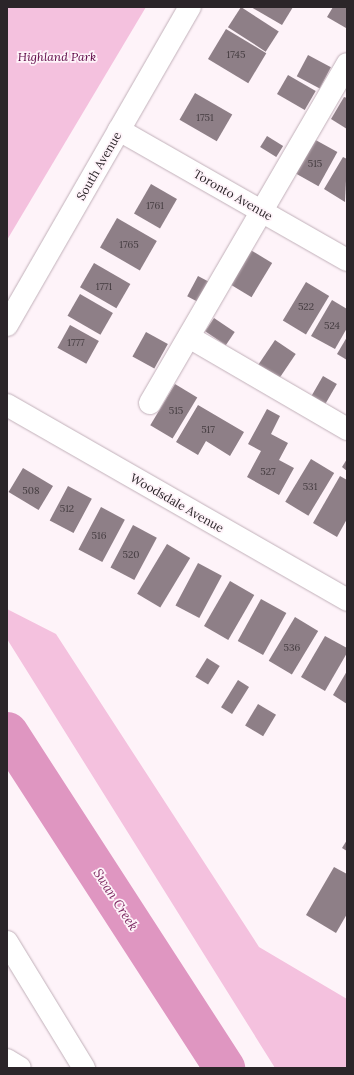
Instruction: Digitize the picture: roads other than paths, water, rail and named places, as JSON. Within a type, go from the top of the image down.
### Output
[{"type":"street","name":"South Avenue","points":[[7,325],[190,7]]},
{"type":"street","points":[[150,404],[262,211],[344,78]]},
{"type":"street","name":"Toronto Avenue","points":[[120,130],[347,260]]},
{"type":"street","points":[[189,337],[347,429]]},
{"type":"street","name":"Woodsdale Avenue","points":[[7,405],[347,600]]},
{"type":"street","points":[[7,942],[84,1068]]},
{"type":"street","points":[[7,1060],[20,1068]]},
{"type":"waterway","name":"Swan Creek","points":[[7,732],[224,1068]]},
{"type":"park label","name":"Highland Park","points":[[57,57]]}]
